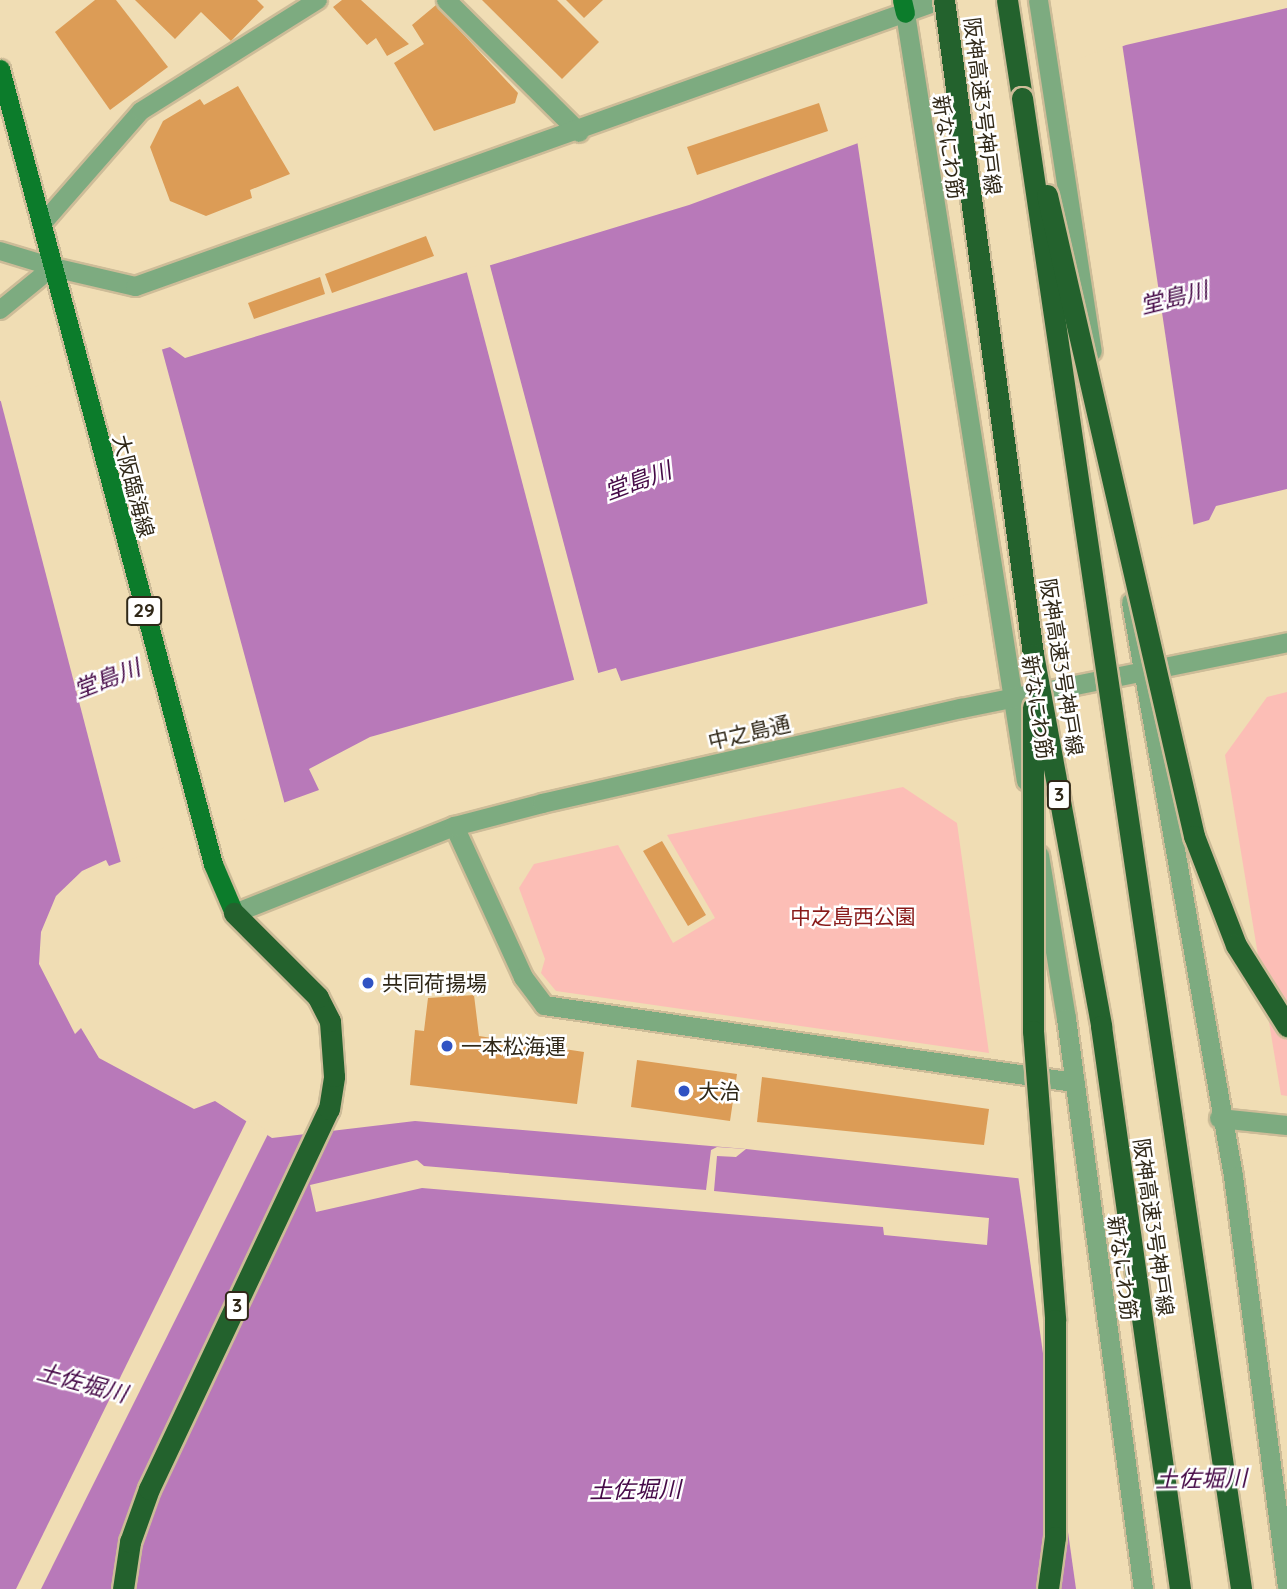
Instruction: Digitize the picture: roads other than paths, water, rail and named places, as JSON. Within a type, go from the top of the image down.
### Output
[{"type":"highway","name":"阪神高速3号神戸線","points":[[942,0],[1033,654],[1101,1026],[1180,1589]]},
{"type":"highway","name":"阪神高速3号神戸線","points":[[1007,0],[1241,1589]]},
{"type":"highway","points":[[1022,98],[1078,312],[1194,836],[1236,946],[1287,1026]]},
{"type":"highway","name":"3","points":[[1033,654],[1033,1031],[1055,1320],[1055,1529],[1048,1589]]},
{"type":"highway","name":"3","points":[[123,1589],[130,1542],[149,1489],[329,1109],[334,1076],[330,1021],[318,998],[234,913]]},
{"type":"main road","name":"大阪臨海線","points":[[0,69],[213,864],[234,913]]},
{"type":"street","points":[[446,0],[579,132]]},
{"type":"street","points":[[53,267],[135,286],[410,184],[579,132],[903,6],[942,0]]},
{"type":"street","points":[[1038,0],[1127,579],[1219,1118],[1233,1176],[1287,1585]]},
{"type":"street","name":"新なにわ筋","points":[[903,6],[1086,1161],[1143,1589]]},
{"type":"street","name":"中之島通","points":[[234,913],[454,826],[1013,698],[1287,642]]},
{"type":"street","points":[[454,826],[523,977],[544,1005],[1074,1082]]},
{"type":"street","points":[[1219,1118],[1287,1125]]},
{"type":"lane","points":[[43,223],[141,111],[318,0]]},
{"type":"lane","points":[[0,251],[53,267]]},
{"type":"lane","points":[[0,310],[53,267]]},
{"type":"water","points":[[1287,8],[1287,489],[1216,506],[1209,520],[922,605],[621,681],[616,668],[370,737],[309,769],[319,790],[109,866],[106,860],[82,871],[56,896],[41,932],[39,964],[75,1034],[81,1028],[99,1058],[194,1109],[215,1101],[272,1138],[415,1121],[746,1149],[1287,1207],[1287,1589],[0,1589],[0,401],[170,347],[185,358],[689,205],[1126,45]]},
{"type":"place","name":"共同荷揚場","points":[[368,983]]},
{"type":"place","name":"一本松海運","points":[[447,1046]]},
{"type":"place","name":"大治","points":[[684,1091]]},
{"type":"water label","name":"堂島川","points":[[1174,298]]},
{"type":"water label","name":"堂島川","points":[[638,481]]},
{"type":"water label","name":"堂島川","points":[[107,679]]},
{"type":"water label","name":"土佐堀川","points":[[82,1383]]},
{"type":"water label","name":"土佐堀川","points":[[1201,1479]]},
{"type":"water label","name":"土佐堀川","points":[[635,1490]]},
{"type":"park label","name":"中之島西公園","points":[[853,916]]}]
